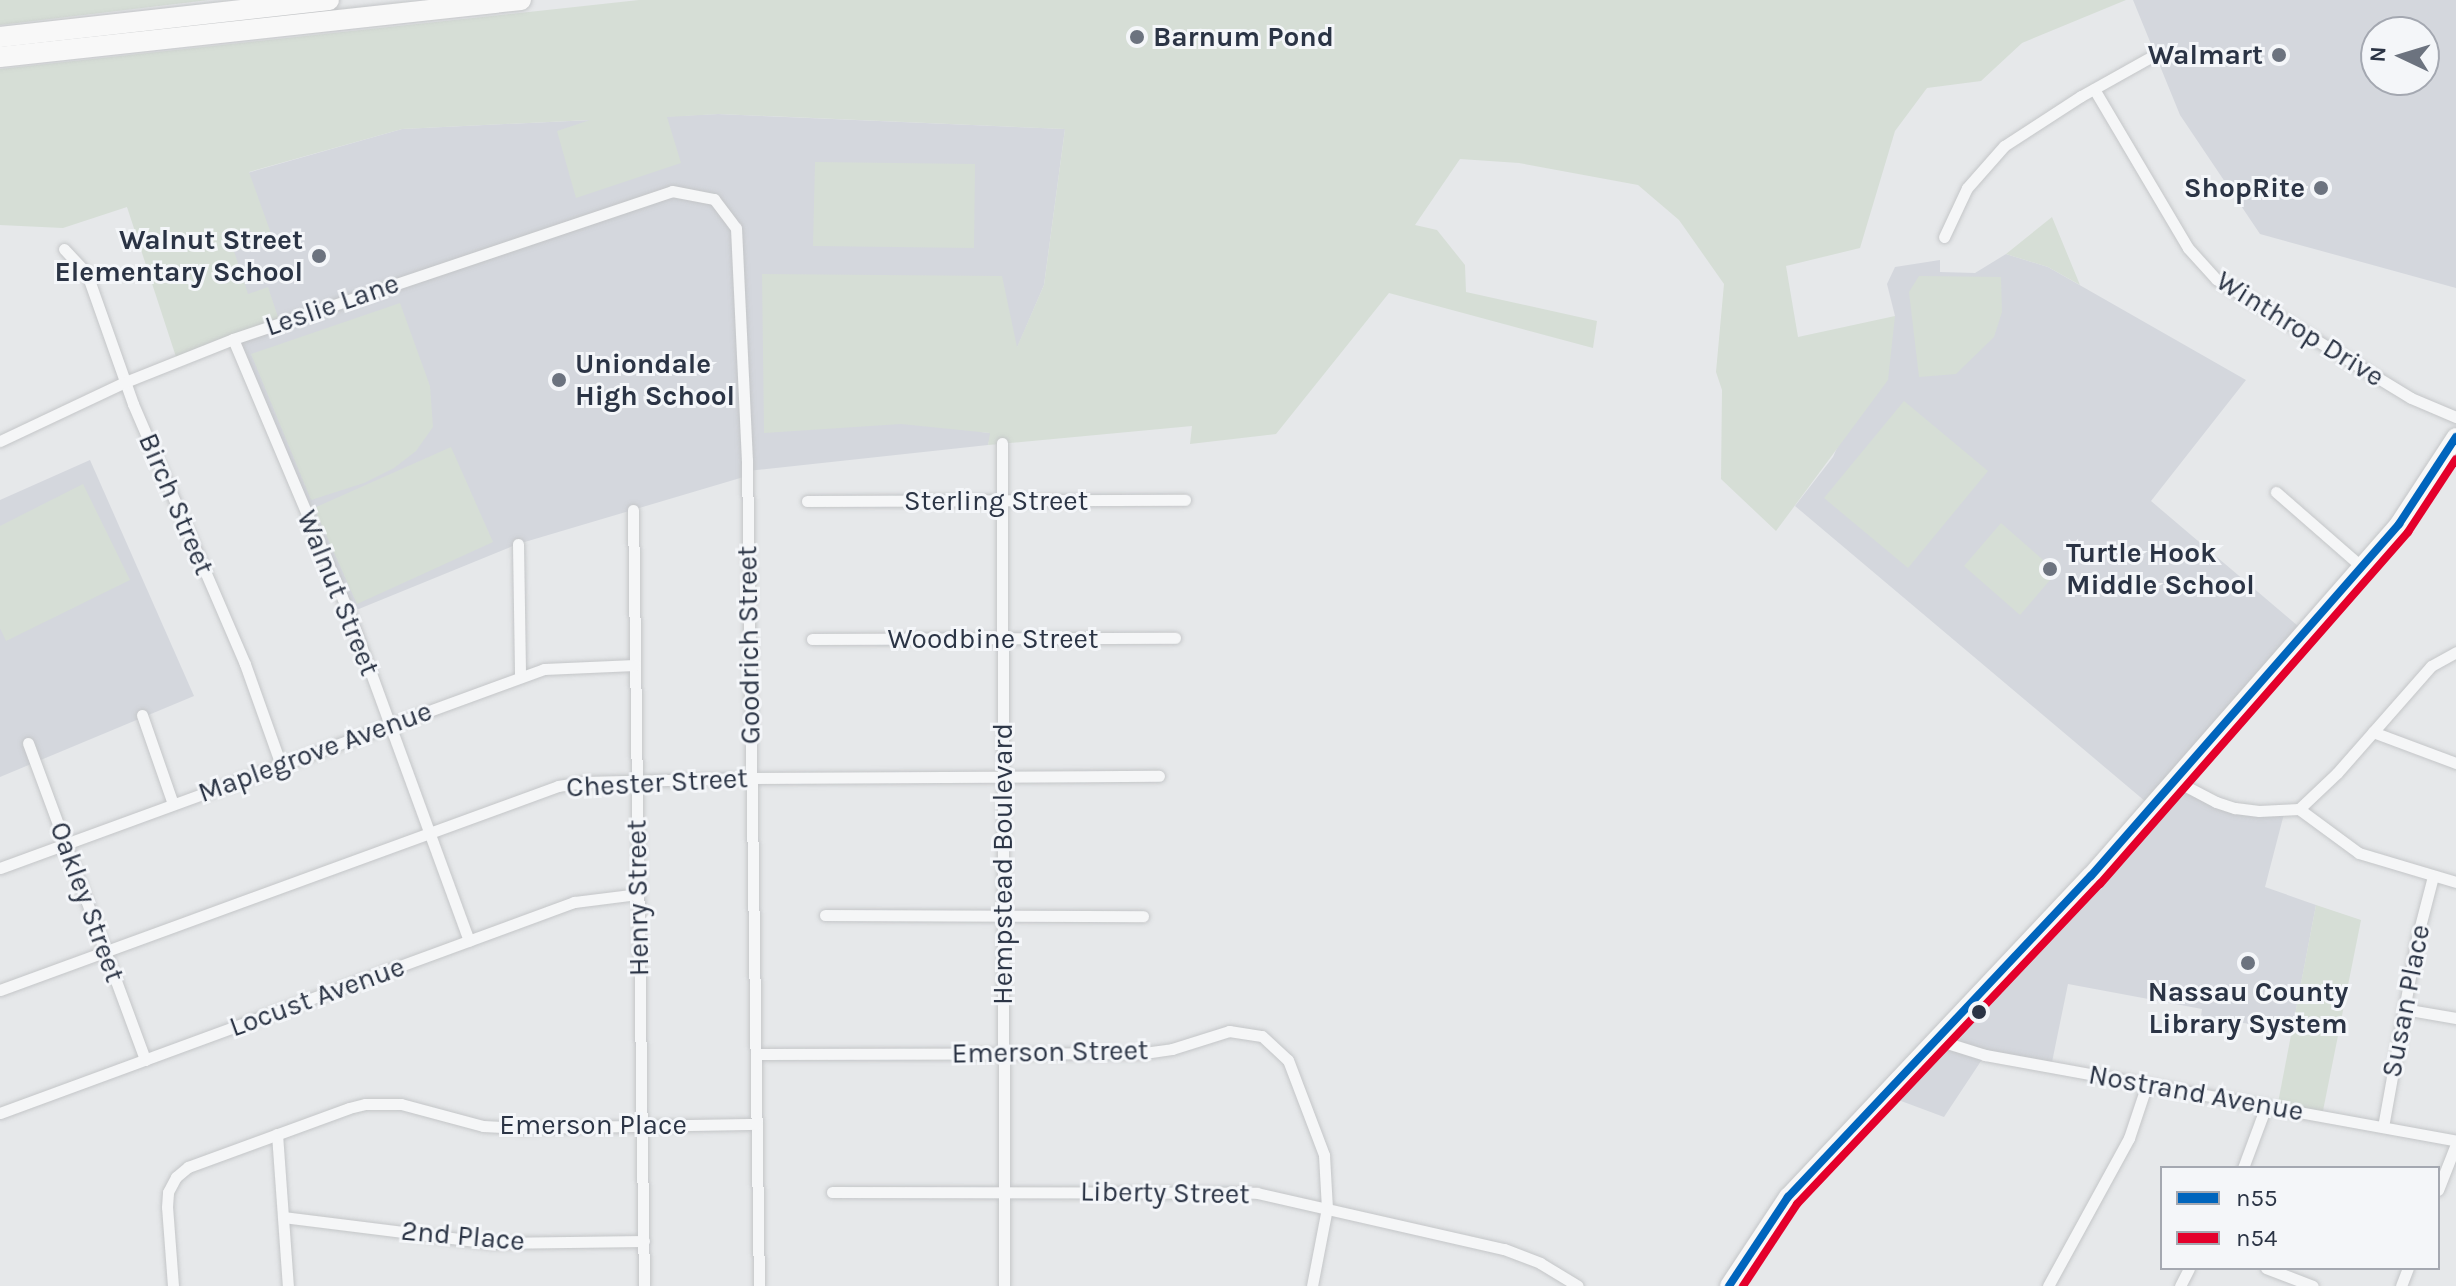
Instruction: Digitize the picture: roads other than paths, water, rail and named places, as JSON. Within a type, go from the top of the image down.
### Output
[{"type":"highway","points":[[0,37],[329,0]]},
{"type":"highway","points":[[0,57],[521,0]]},
{"type":"main road","points":[[1729,1286],[1788,1197],[2176,781],[2362,567],[2419,498],[2456,437]]},
{"type":"street","points":[[1944,237],[1967,188],[1990,159],[2023,131],[2149,58]]},
{"type":"street","name":"Winthrop Drive","points":[[2094,89],[2188,248],[2216,279],[2411,398],[2456,417]]},
{"type":"street","name":"Leslie Lane","points":[[0,441],[125,382],[233,339],[672,191]]},
{"type":"street","name":"Goodrich Street","points":[[672,191],[714,199],[736,228],[747,460],[759,1286]]},
{"type":"street","name":"Birch Street","points":[[64,249],[87,274],[125,382],[245,664],[281,765]]},
{"type":"street","name":"Walnut Street","points":[[233,339],[349,613],[469,941]]},
{"type":"street","name":"Hempstead Boulevard","points":[[1002,443],[1004,1286]]},
{"type":"street","points":[[2276,492],[2362,567]]},
{"type":"street","name":"Sterling Street","points":[[807,501],[1185,500]]},
{"type":"street","name":"Henry Street","points":[[633,510],[644,1286]]},
{"type":"street","points":[[518,544],[520,677]]},
{"type":"street","name":"Woodbine Street","points":[[812,639],[1175,638]]},
{"type":"street","points":[[2299,809],[2431,666],[2456,652]]},
{"type":"street","name":"Maplegrove Avenue","points":[[0,868],[520,677],[559,667],[635,665]]},
{"type":"street","points":[[142,715],[173,804]]},
{"type":"street","points":[[2373,732],[2456,763]]},
{"type":"street","name":"Oakley Street","points":[[28,743],[145,1060]]},
{"type":"street","name":"Chester Street","points":[[0,990],[558,786],[637,780],[751,778],[1159,776]]},
{"type":"street","points":[[2176,781],[2198,794],[2235,808],[2259,811],[2299,809],[2359,853],[2456,882]]},
{"type":"street","name":"Susan Place","points":[[2383,1127],[2404,1009],[2433,876]]},
{"type":"street","name":"Locust Avenue","points":[[0,1113],[574,902],[638,894]]},
{"type":"street","points":[[825,915],[1143,916]]},
{"type":"street","points":[[2404,1009],[2456,1018]]},
{"type":"street","name":"Emerson Street","points":[[756,1054],[1144,1053],[1172,1049],[1229,1031],[1262,1036],[1288,1060],[1310,1111],[1324,1155],[1327,1208],[1312,1286]]},
{"type":"street","name":"Nostrand Avenue","points":[[1937,1040],[1985,1055],[2456,1142]]},
{"type":"street","points":[[2048,1286],[2129,1138],[2147,1084]]},
{"type":"street","name":"Emerson Place","points":[[173,1286],[168,1192],[176,1177],[188,1167],[349,1108],[382,1103],[420,1106],[483,1126],[757,1124]]},
{"type":"street","points":[[2244,1166],[2266,1106]]},
{"type":"street","points":[[277,1134],[288,1286]]},
{"type":"street","points":[[2440,1185],[2456,1142]]},
{"type":"street","name":"Liberty Street","points":[[832,1192],[1222,1190],[1257,1193],[1504,1249],[1540,1263],[1578,1286]]},
{"type":"street","name":"2nd Place","points":[[283,1217],[493,1243],[644,1241]]},
{"type":"street","points":[[2271,1270],[2313,1286]]},
{"type":"place","name":"Barnum Pond","points":[[1137,37]]},
{"type":"place","name":"Walmart","points":[[2279,55]]},
{"type":"place","name":"ShopRite","points":[[2321,188]]},
{"type":"place","name":"Walnut Street Elementary School","points":[[319,256]]},
{"type":"place","name":"Uniondale High School","points":[[559,380]]},
{"type":"place","name":"Turtle Hook Middle School","points":[[2050,569]]},
{"type":"place","name":"Nassau County Library System","points":[[2248,963]]}]
